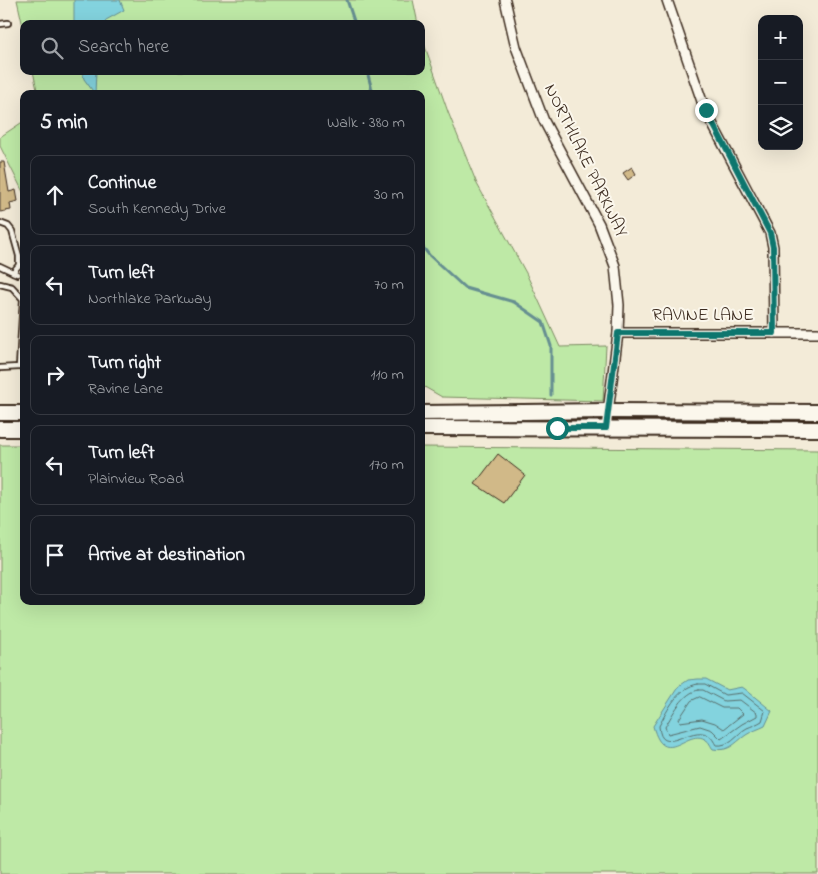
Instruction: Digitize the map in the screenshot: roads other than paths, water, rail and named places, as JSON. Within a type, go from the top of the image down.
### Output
[{"type":"main road","points":[[425,413],[608,411],[818,412]]},
{"type":"main road","points":[[0,413],[20,413]]},
{"type":"main road","points":[[425,428],[818,429]]},
{"type":"main road","points":[[0,429],[20,429]]},
{"type":"street","name":"NORTHLAKE PARKWAY","points":[[505,0],[516,47],[544,121],[599,224],[608,244],[618,281],[618,333],[606,428]]},
{"type":"street","points":[[667,0],[706,110],[770,233],[773,247],[774,333]]},
{"type":"street","name":"RAVINE LANE","points":[[618,333],[818,333]]},
{"type":"lane","points":[[0,24],[8,23]]},
{"type":"lane","points":[[0,223],[8,226],[12,231],[19,256],[19,265],[15,273],[0,266]]},
{"type":"lane","points":[[0,284],[12,287],[20,297]]},
{"type":"lane","points":[[0,368],[20,367]]},
{"type":"water","points":[[74,0],[120,0],[124,10],[106,20],[74,20]]},
{"type":"water","points":[[83,75],[96,75],[95,90],[92,90]]},
{"type":"water","points":[[706,679],[727,690],[742,687],[745,689],[772,711],[765,726],[748,734],[731,746],[719,750],[713,749],[707,741],[699,737],[670,747],[664,745],[658,739],[653,726],[678,687],[688,680]]},
{"type":"waterway","points":[[347,0],[354,20]]},
{"type":"waterway","points":[[368,75],[372,90]]},
{"type":"waterway","points":[[425,250],[465,288],[514,302],[543,322],[551,346],[551,395]]}]
